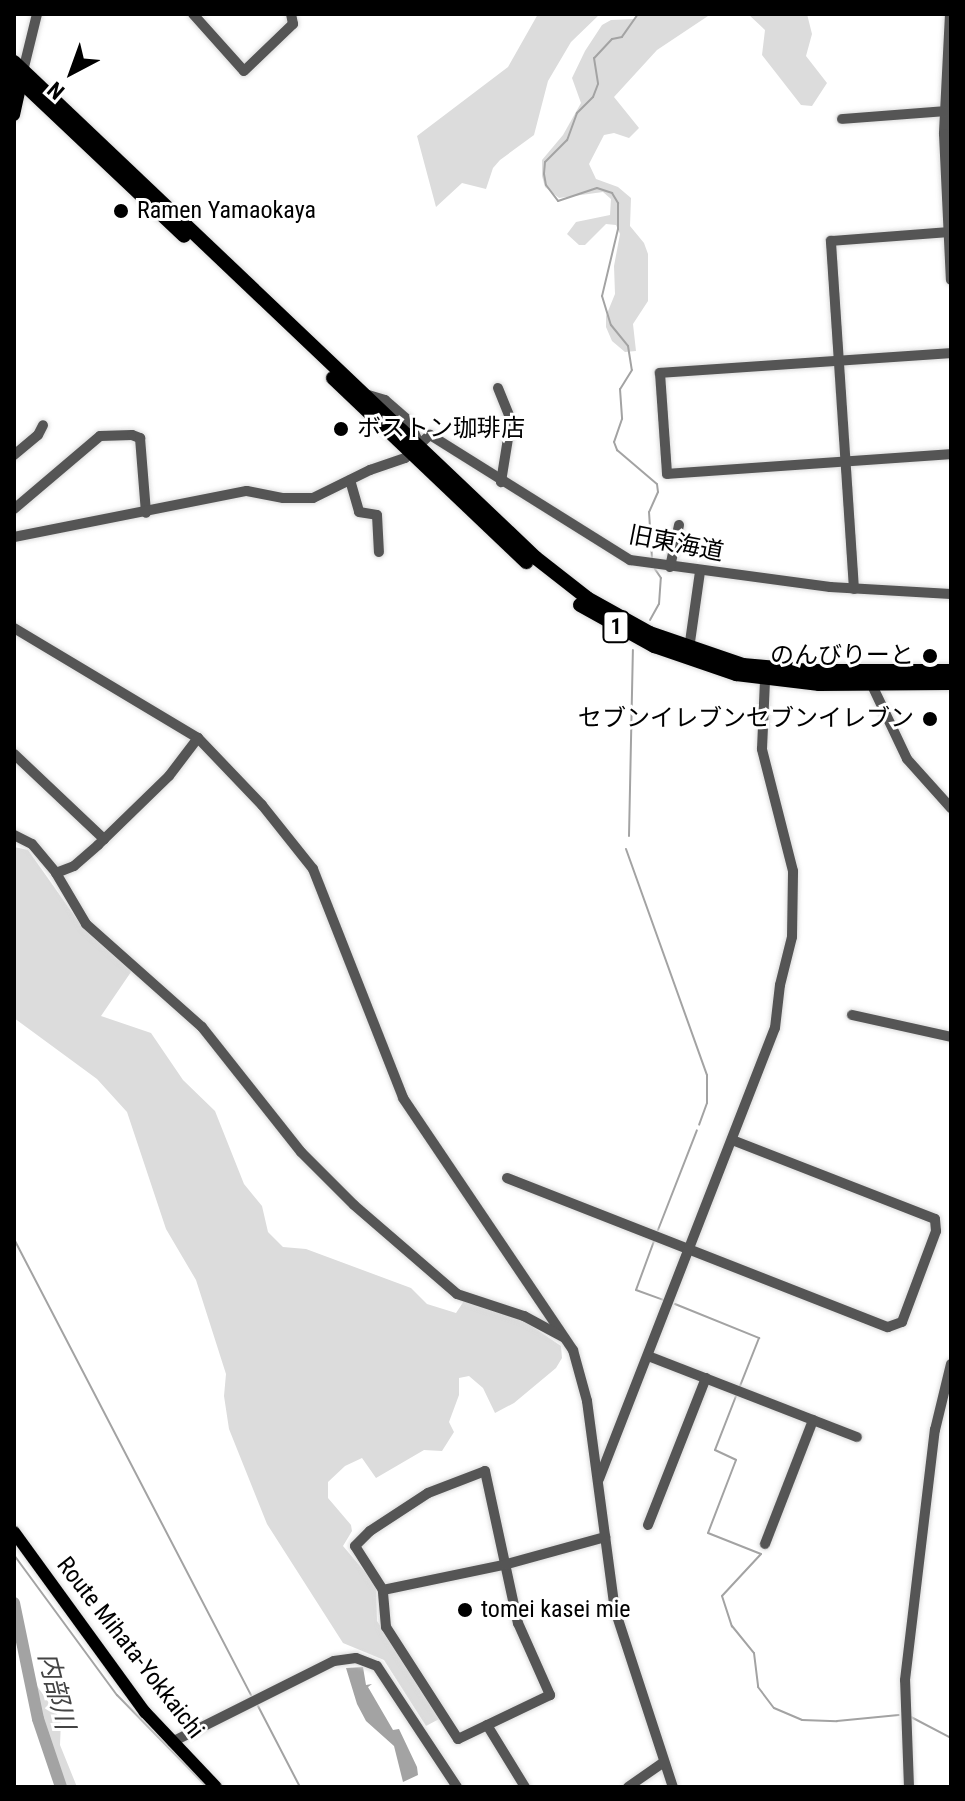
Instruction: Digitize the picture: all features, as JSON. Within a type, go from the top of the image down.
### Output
[{"type":"highway","name":"1","points":[[18,73],[241,284],[420,444]]},
{"type":"highway","name":"1","points":[[241,284],[420,444],[560,584],[606,622],[674,655],[714,669],[765,679],[838,684],[868,677],[951,671]]},
{"type":"highway","name":"1","points":[[560,584],[612,614],[721,661],[765,668],[951,683]]},
{"type":"main road","points":[[14,115],[18,73]]},
{"type":"main road","name":"Route Mihata-Yokkaichi","points":[[14,1532],[128,1690],[216,1787]]},
{"type":"street","points":[[18,73],[37,14]]},
{"type":"street","points":[[193,14],[244,71],[293,24],[291,14]]},
{"type":"street","points":[[950,14],[945,111],[951,280]]},
{"type":"street","points":[[842,119],[945,111]]},
{"type":"street","points":[[854,589],[831,241],[948,232]]},
{"type":"street","points":[[951,353],[660,373],[667,474],[951,454]]},
{"type":"street","points":[[498,388],[511,420],[501,482]]},
{"type":"street","points":[[14,537],[247,491],[283,498],[313,498],[420,444],[409,421],[385,400],[364,393]]},
{"type":"street","points":[[14,455],[38,435],[43,425]]},
{"type":"street","points":[[14,509],[100,436],[132,435],[140,438],[146,513]]},
{"type":"street","name":"旧東海道","points":[[420,444],[501,482],[623,557],[700,572],[854,589],[951,594]]},
{"type":"street","points":[[350,480],[359,512],[377,515],[379,552]]},
{"type":"street","points":[[670,567],[679,525]]},
{"type":"street","points":[[689,649],[700,572]]},
{"type":"street","points":[[14,628],[198,738],[307,858],[403,1098],[565,1338],[578,1364],[620,1630],[673,1787]]},
{"type":"street","points":[[868,677],[907,759],[951,808]]},
{"type":"street","points":[[598,1480],[775,1028],[780,985],[792,937],[792,857],[762,749],[765,679]]},
{"type":"street","points":[[56,873],[74,866],[104,839],[169,776],[198,738]]},
{"type":"street","points":[[14,754],[104,839]]},
{"type":"street","points":[[14,835],[32,844],[56,873],[83,921],[202,1027],[301,1152],[354,1205],[457,1294],[524,1316],[565,1338]]},
{"type":"street","points":[[852,1015],[951,1037]]},
{"type":"street","points":[[507,1178],[888,1327],[902,1322],[936,1231],[935,1219],[732,1140]]},
{"type":"street","points":[[648,1356],[857,1437]]},
{"type":"street","points":[[909,1787],[905,1680],[935,1430],[951,1364]]},
{"type":"street","points":[[648,1525],[706,1378]]},
{"type":"street","points":[[765,1544],[813,1420]]},
{"type":"street","points":[[485,1471],[507,1564],[523,1638],[550,1695],[458,1739],[386,1627],[383,1590],[355,1546],[370,1531],[428,1493],[485,1471]]},
{"type":"street","points":[[383,1590],[507,1564],[605,1537]]},
{"type":"street","points":[[172,1742],[334,1661],[356,1658],[371,1662],[383,1674],[457,1787]]},
{"type":"street","points":[[487,1725],[525,1787]]},
{"type":"street","points":[[628,1787],[664,1762]]},
{"type":"shaded area","points":[[538,14],[600,14],[571,42],[548,81],[534,135],[500,160],[493,168],[486,189],[462,183],[436,207],[417,136],[508,67]]},
{"type":"shaded area","points":[[640,14],[711,14],[657,50],[614,97],[639,128],[629,138],[614,133],[604,135],[589,164],[596,179],[618,187],[631,198],[630,226],[644,243],[648,254],[648,301],[633,324],[636,351],[625,352],[612,341],[606,327],[606,316],[615,294],[614,266],[620,234],[616,225],[606,224],[585,245],[579,245],[567,234],[576,222],[610,215],[611,199],[603,192],[559,198],[545,187],[542,160],[563,135],[581,103],[572,78],[602,25],[611,20],[634,19]]},
{"type":"shaded area","points":[[748,14],[807,14],[812,34],[806,56],[827,83],[812,106],[801,105],[762,55],[765,30]]},
{"type":"shaded area","points":[[14,847],[28,850],[83,928],[133,969],[101,1016],[151,1033],[183,1080],[215,1111],[244,1184],[262,1206],[268,1232],[283,1247],[306,1249],[411,1288],[427,1304],[456,1313],[464,1301],[518,1317],[561,1346],[562,1358],[556,1368],[514,1403],[495,1413],[483,1388],[469,1376],[459,1378],[459,1395],[449,1422],[454,1432],[442,1451],[424,1450],[376,1478],[362,1458],[345,1466],[328,1482],[328,1498],[351,1525],[352,1531],[343,1546],[376,1585],[377,1621],[441,1718],[426,1726],[384,1660],[343,1643],[267,1524],[229,1429],[224,1396],[226,1374],[196,1280],[166,1229],[127,1112],[97,1079],[14,1018]]},
{"type":"shaded area","points":[[30,1655],[37,1686],[61,1720],[60,1745],[77,1787],[67,1787],[50,1748],[24,1656]]},
{"type":"shaded area","points":[[363,1667],[366,1685],[372,1684],[368,1687],[393,1730],[399,1729],[417,1767],[418,1775],[403,1782],[394,1746],[366,1721],[357,1704],[346,1668]]},
{"type":"waterway","points":[[638,14],[622,37],[612,39],[594,58],[598,84],[593,97],[577,113],[567,140],[545,162],[544,174],[546,185],[558,201],[597,188],[612,193],[618,203],[618,229],[602,296],[611,325],[628,346],[632,370],[620,389],[622,419],[614,442],[617,450],[657,484],[658,492],[649,512],[652,559]]},
{"type":"waterway","points":[[650,620],[659,604],[661,578],[655,569]]},
{"type":"waterway","points":[[629,836],[633,650]]},
{"type":"waterway","points":[[626,849],[707,1075],[707,1103],[699,1125]]},
{"type":"waterway","points":[[658,1230],[697,1130]]},
{"type":"waterway","points":[[14,1239],[251,1695]]},
{"type":"waterway","points":[[654,1241],[636,1290],[663,1300]]},
{"type":"waterway","points":[[675,1304],[759,1338],[740,1386]]},
{"type":"waterway","points":[[736,1396],[715,1450],[736,1460],[708,1533],[761,1554],[722,1596],[732,1626],[754,1653],[758,1687],[774,1708],[802,1720],[837,1721],[899,1715]]},
{"type":"waterway","points":[[14,1555],[117,1695],[207,1787]]},
{"type":"waterway","name":"内部川","points":[[14,1603],[38,1719],[61,1787]]},
{"type":"waterway","points":[[258,1706],[300,1787]]},
{"type":"waterway","points":[[911,1717],[951,1738]]},
{"type":"place","name":"Ramen Yamaokaya","points":[[121,211]]},
{"type":"place","name":"ボストン珈琲店","points":[[341,429]]},
{"type":"place","name":"のんびりーと","points":[[930,656]]},
{"type":"place","name":"セブンイレブンセブンイレブン","points":[[930,719]]},
{"type":"place","name":"tomei kasei mie","points":[[465,1610]]}]
